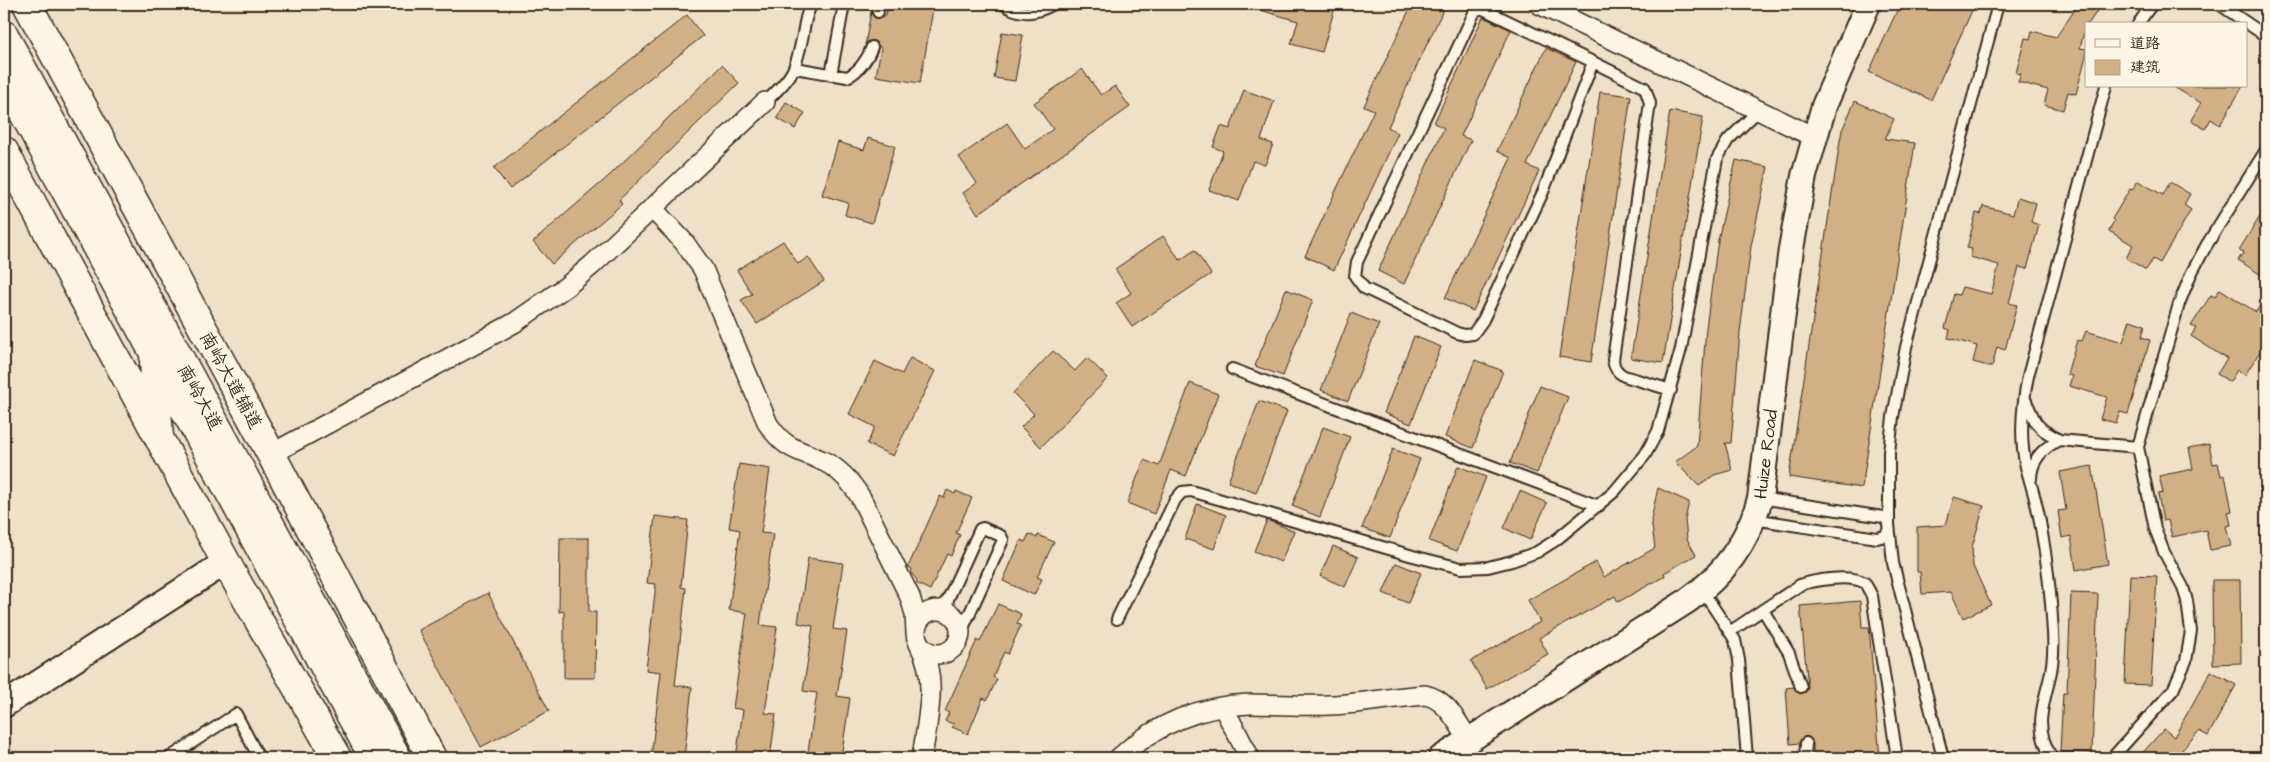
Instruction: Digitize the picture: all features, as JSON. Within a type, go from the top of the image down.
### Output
[{"type":"main road","name":"南岭大道辅道","points":[[26,4],[271,454],[432,758]]},
{"type":"main road","name":"南岭大道","points":[[4,35],[396,758]]},
{"type":"main road","name":"南岭大道","points":[[4,77],[374,758]]},
{"type":"main road","points":[[4,151],[226,562],[337,758]]},
{"type":"main road","points":[[154,354],[159,438]]},
{"type":"street","points":[[1539,4],[1814,137]]},
{"type":"street","name":"Huize Road","points":[[1445,757],[1702,590],[1729,563],[1740,548],[1756,509],[1794,223],[1814,137],[1839,68],[1868,4]]},
{"type":"street","points":[[271,454],[514,323],[574,280],[765,102]]},
{"type":"street","points":[[652,208],[681,237],[703,269],[773,432],[796,451],[836,469],[854,487],[910,597],[915,614],[917,637],[927,660],[931,680],[922,758]]},
{"type":"street","points":[[4,705],[226,562]]},
{"type":"street","points":[[910,597],[918,606],[932,611]]},
{"type":"street","points":[[931,680],[940,662],[955,644],[959,627],[957,609],[932,611],[920,619],[917,637],[927,651],[941,654],[955,644]]},
{"type":"street","points":[[1118,758],[1137,743],[1174,722],[1192,714],[1223,707],[1251,704],[1282,706],[1343,705],[1425,695],[1433,696],[1442,702],[1469,740]]},
{"type":"street","points":[[1223,707],[1250,758]]},
{"type":"lane","points":[[765,102],[784,85],[795,68],[807,14],[812,4]]},
{"type":"lane","points":[[831,75],[844,4]]},
{"type":"lane","points":[[1003,4],[1026,13],[1037,12],[1054,4]]},
{"type":"lane","points":[[1943,758],[1892,554],[1888,506],[1889,452],[1892,417],[1904,356],[1998,4]]},
{"type":"lane","points":[[2139,22],[2152,4]]},
{"type":"lane","points":[[2219,4],[2245,22]]},
{"type":"lane","points":[[1593,62],[1544,192],[1483,320],[1472,334],[1457,333],[1364,288],[1355,276],[1357,262],[1475,11],[1482,8],[1593,62],[1645,88],[1650,103],[1613,360],[1618,373],[1671,390]]},
{"type":"lane","points":[[2248,24],[2266,36]]},
{"type":"lane","points":[[795,68],[844,78],[851,76],[863,64],[872,47]]},
{"type":"lane","points":[[2052,758],[2045,744],[2040,721],[2053,658],[2051,597],[2042,529],[2026,466],[2022,430],[2024,393],[2105,88]]},
{"type":"lane","points":[[1117,618],[1175,500],[1182,492],[1191,491],[1413,556],[1461,568],[1488,567],[1536,552],[1556,540],[1599,506],[1630,476],[1645,455],[1658,431],[1681,349],[1716,159],[1728,140],[1759,110]]},
{"type":"lane","points":[[2112,758],[2173,690],[2186,661],[2191,631],[2188,601],[2183,587],[2159,541],[2138,447],[2179,304],[2191,274],[2206,246],[2266,150]]},
{"type":"lane","points":[[1232,369],[1599,506]]},
{"type":"lane","points":[[2024,393],[2030,414],[2043,430],[2059,440],[2138,447]]},
{"type":"lane","points":[[2031,483],[2031,473],[2038,455],[2059,440]]},
{"type":"lane","points":[[1756,509],[1878,516],[1885,514],[1888,506]]},
{"type":"lane","points":[[1756,509],[1877,538],[1887,543],[1892,554]]},
{"type":"lane","points":[[1877,538],[1885,536],[1889,529],[1887,520],[1878,516]]},
{"type":"lane","points":[[983,528],[1001,536],[1003,540],[957,609],[980,529],[983,528]]},
{"type":"lane","points":[[1731,631],[1793,589],[1812,582],[1859,579],[1868,586],[1872,596],[1897,758]]},
{"type":"lane","points":[[1702,590],[1731,631],[1738,650],[1748,758]]},
{"type":"lane","points":[[1762,610],[1789,653],[1801,687]]},
{"type":"lane","points":[[169,758],[236,714],[259,758]]},
{"type":"lane","points":[[1805,758],[1806,742]]},
{"type":"building","points":[[888,4],[934,4],[920,83],[876,76],[881,48],[874,41],[868,41],[865,45],[871,12],[875,18],[882,18],[886,15]]},
{"type":"building","points":[[1253,4],[1336,4],[1322,52],[1291,44],[1298,21],[1253,8]]},
{"type":"building","points":[[1412,4],[1446,4],[1388,127],[1398,133],[1334,270],[1305,256],[1374,110],[1364,106]]},
{"type":"building","points":[[1900,4],[1975,4],[1931,100],[1869,72]]},
{"type":"building","points":[[2079,4],[2102,4],[2089,22],[2085,22],[2080,48],[2085,49],[2085,60],[2076,94],[2068,92],[2063,110],[2044,105],[2048,90],[2018,82],[2021,74],[2016,73],[2025,38],[2030,39],[2032,31],[2056,37]]},
{"type":"building","points":[[687,15],[703,36],[510,189],[494,168]]},
{"type":"building","points":[[1483,17],[1511,30],[1461,136],[1471,140],[1404,284],[1378,271],[1444,128],[1434,123]]},
{"type":"building","points":[[1002,32],[1023,35],[1015,81],[994,78]]},
{"type":"building","points":[[1546,48],[1576,62],[1527,165],[1539,171],[1473,311],[1445,298],[1511,158],[1497,151]]},
{"type":"building","points":[[722,65],[739,83],[619,200],[622,204],[552,264],[533,242],[610,175]]},
{"type":"building","points":[[1082,69],[1101,95],[1115,86],[1130,107],[978,214],[963,193],[977,183],[959,157],[1007,123],[1025,149],[1053,129],[1034,103]]},
{"type":"building","points":[[2175,88],[2242,88],[2220,125],[2211,119],[2205,129],[2191,120],[2201,103]]},
{"type":"building","points":[[1244,90],[1274,101],[1261,140],[1273,144],[1265,165],[1253,161],[1239,201],[1209,190],[1223,151],[1213,147],[1221,126],[1230,129]]},
{"type":"building","points":[[1600,92],[1631,96],[1591,362],[1559,357]]},
{"type":"building","points":[[1855,101],[1894,119],[1885,139],[1915,143],[1862,488],[1789,477],[1840,141],[1842,130]]},
{"type":"building","points":[[786,102],[805,113],[795,129],[777,118]]},
{"type":"building","points":[[1670,111],[1703,117],[1663,363],[1631,358]]},
{"type":"building","points":[[868,138],[895,146],[872,223],[845,215],[848,203],[822,195],[838,142],[864,150]]},
{"type":"building","points":[[1736,160],[1768,167],[1751,246],[1740,332],[1731,443],[1725,443],[1732,470],[1714,475],[1699,486],[1675,462],[1697,446],[1706,328],[1718,240]]},
{"type":"building","points":[[2138,181],[2163,195],[2170,182],[2190,194],[2184,205],[2191,210],[2160,263],[2153,259],[2146,270],[2126,258],[2133,245],[2109,231],[2114,221],[2112,219],[2130,189],[2132,190]]},
{"type":"building","points":[[2018,197],[2036,203],[2031,222],[2039,225],[2027,269],[2019,267],[2009,303],[2017,305],[2005,350],[1997,347],[1992,367],[1973,362],[1977,346],[1948,338],[1950,330],[1945,328],[1954,294],[1959,295],[1962,287],[1991,294],[1995,280],[1999,265],[1970,257],[1972,249],[1967,248],[1976,213],[1981,214],[1983,206],[2013,214]]},
{"type":"building","points":[[2266,207],[2266,278],[2238,260],[2244,252],[2239,250]]},
{"type":"building","points":[[1163,236],[1180,260],[1195,250],[1211,274],[1132,327],[1116,303],[1131,293],[1115,269]]},
{"type":"building","points":[[783,241],[798,264],[808,257],[824,281],[757,324],[741,300],[752,294],[737,270]]},
{"type":"building","points":[[1286,289],[1313,300],[1283,376],[1255,366]]},
{"type":"building","points":[[2220,289],[2256,312],[2266,296],[2266,342],[2245,375],[2237,370],[2230,382],[2217,374],[2227,359],[2191,336],[2196,328],[2191,326],[2211,295],[2215,297]]},
{"type":"building","points":[[1351,313],[1379,324],[1348,401],[1321,390]]},
{"type":"building","points":[[2130,320],[2145,325],[2142,337],[2150,340],[2128,414],[2120,412],[2116,423],[2100,419],[2107,397],[2069,386],[2072,376],[2067,374],[2077,340],[2082,341],[2086,331],[2123,342]]},
{"type":"building","points":[[1414,336],[1441,347],[1411,424],[1384,413]]},
{"type":"building","points":[[1053,351],[1075,371],[1087,358],[1108,378],[1041,447],[1021,427],[1034,414],[1013,393]]},
{"type":"building","points":[[910,358],[935,371],[893,456],[867,444],[875,427],[849,414],[875,361],[902,374]]},
{"type":"building","points":[[1475,360],[1503,371],[1473,448],[1445,437]]},
{"type":"building","points":[[1190,383],[1218,394],[1186,476],[1171,470],[1154,514],[1127,503],[1144,460],[1159,466]]},
{"type":"building","points":[[1540,386],[1568,397],[1537,473],[1510,463]]},
{"type":"building","points":[[1259,401],[1287,411],[1256,493],[1228,482]]},
{"type":"building","points":[[1323,427],[1350,437],[1320,517],[1292,506]]},
{"type":"building","points":[[2209,444],[2213,464],[2218,463],[2221,476],[2225,475],[2232,511],[2228,512],[2231,525],[2226,526],[2231,546],[2210,550],[2206,530],[2172,537],[2168,520],[2163,521],[2158,494],[2163,493],[2159,476],[2193,469],[2189,448]]},
{"type":"building","points":[[1393,449],[1420,459],[1390,538],[1362,528]]},
{"type":"building","points":[[739,464],[770,469],[761,533],[773,534],[760,625],[777,627],[765,713],[776,714],[770,758],[736,758],[743,710],[733,708],[747,613],[729,610],[740,530],[729,528]]},
{"type":"building","points":[[1458,466],[1486,477],[1457,551],[1429,541]]},
{"type":"building","points":[[2092,466],[2108,564],[2076,570],[2071,536],[2062,538],[2058,511],[2066,510],[2060,472]]},
{"type":"building","points":[[1658,488],[1689,502],[1685,520],[1687,539],[1696,555],[1664,573],[1665,576],[1618,602],[1615,596],[1539,638],[1548,654],[1487,689],[1471,661],[1540,622],[1528,600],[1596,562],[1604,577],[1655,548],[1651,519]]},
{"type":"building","points":[[947,490],[955,494],[956,491],[972,498],[956,533],[960,535],[951,556],[947,554],[930,590],[916,583],[917,580],[911,573],[912,569],[908,567],[940,496],[944,498]]},
{"type":"building","points":[[1520,491],[1547,503],[1530,540],[1504,528]]},
{"type":"building","points":[[1954,497],[1984,506],[1972,547],[1973,566],[1991,605],[1963,618],[1951,592],[1922,594],[1920,572],[1917,572],[1917,527],[1946,525]]},
{"type":"building","points":[[1197,504],[1226,515],[1214,549],[1185,539]]},
{"type":"building","points":[[655,516],[688,520],[681,587],[686,588],[675,685],[692,687],[684,758],[651,758],[661,672],[646,670],[656,584],[647,583]]},
{"type":"building","points":[[1267,520],[1294,531],[1281,562],[1254,551]]},
{"type":"building","points":[[1029,534],[1037,538],[1038,535],[1054,542],[1037,577],[1042,579],[1034,595],[1003,581],[1021,540],[1025,542]]},
{"type":"building","points":[[560,538],[589,538],[589,612],[596,612],[595,678],[564,678],[564,611],[559,612]]},
{"type":"building","points":[[1333,546],[1358,557],[1345,587],[1320,576]]},
{"type":"building","points":[[808,558],[843,563],[833,629],[847,631],[837,696],[850,698],[841,758],[807,758],[817,693],[803,691],[813,626],[798,623]]},
{"type":"building","points":[[1396,563],[1421,573],[1408,603],[1383,593]]},
{"type":"building","points":[[2130,575],[2157,576],[2151,685],[2125,684]]},
{"type":"building","points":[[2212,580],[2240,580],[2241,663],[2213,664]]},
{"type":"building","points":[[488,593],[549,711],[481,747],[419,630]]},
{"type":"building","points":[[2071,593],[2098,594],[2092,753],[2060,752],[2063,693],[2067,693]]},
{"type":"building","points":[[1860,601],[1862,627],[1869,627],[1880,758],[1813,758],[1813,743],[1809,737],[1803,737],[1799,743],[1790,744],[1786,688],[1794,687],[1800,694],[1806,692],[1808,688],[1800,606]]},
{"type":"building","points":[[998,604],[1021,614],[1017,624],[1021,625],[1008,654],[1004,652],[993,677],[997,679],[987,700],[983,698],[968,734],[952,727],[954,724],[945,721],[949,713],[945,711],[977,640],[980,642]]},
{"type":"building","points":[[2211,671],[2236,685],[2208,736],[2199,731],[2175,758],[2138,758],[2164,729],[2174,737]]}]
